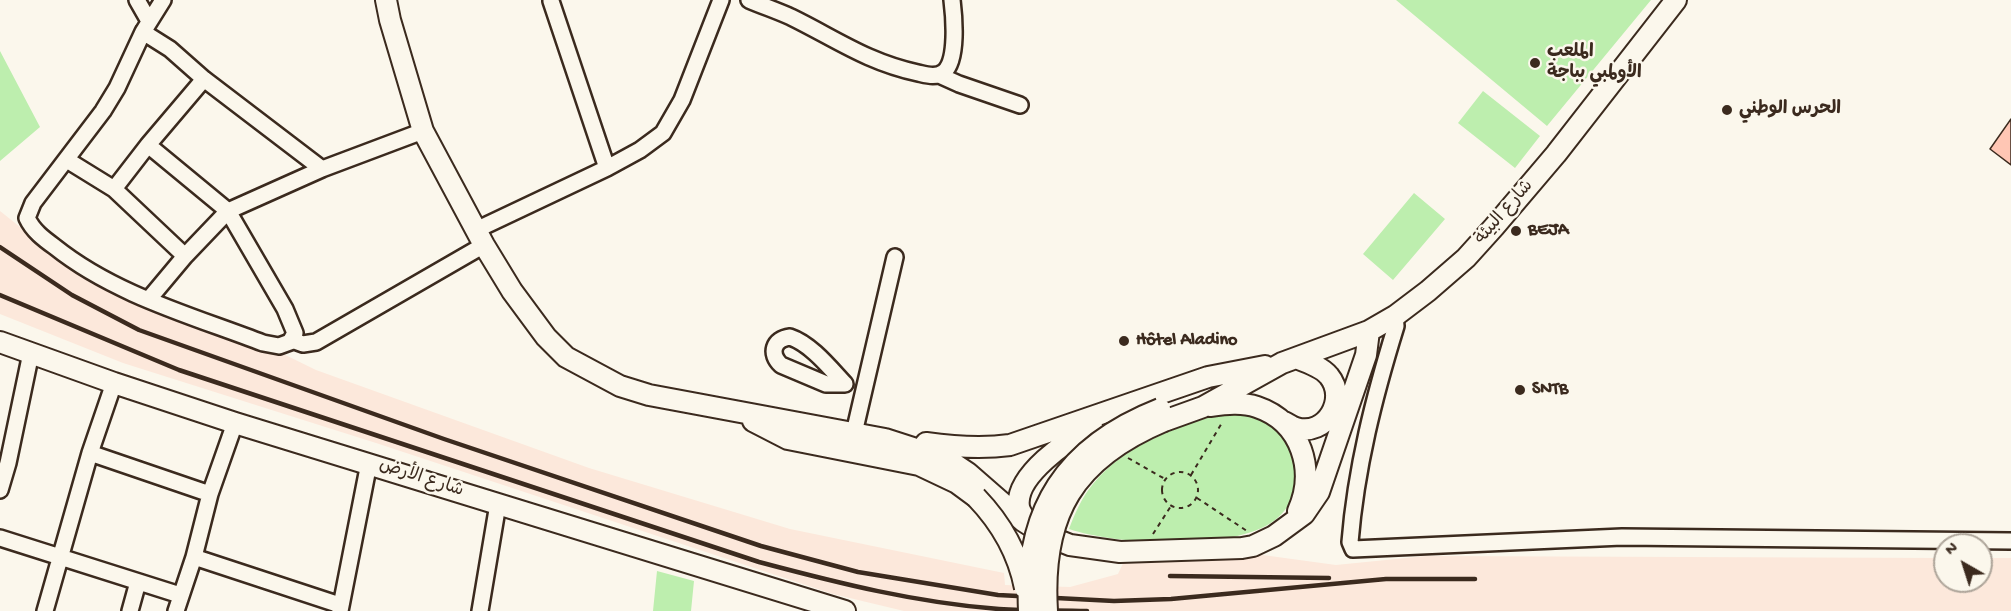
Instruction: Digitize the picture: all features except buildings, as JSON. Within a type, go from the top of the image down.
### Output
[{"type":"main road","points":[[386,0],[423,131],[480,238],[512,291],[546,337],[566,357],[620,386],[649,395],[885,439],[964,448],[999,446],[1155,410]]},
{"type":"main road","name":"شارع البيئة","points":[[1035,610],[1046,569],[1054,523],[1078,481],[1107,452],[1135,434],[1155,410],[1369,330],[1395,315],[1428,291],[1458,265],[1494,227],[1556,154],[1676,0]]},
{"type":"main road","points":[[885,439],[947,459],[968,473],[1028,524],[1045,535],[1070,544],[1120,552],[1242,548],[1264,542],[1284,530],[1304,514],[1319,492],[1340,412],[1366,355],[1369,330]]},
{"type":"main road","name":"شارع الأرض","points":[[0,342],[235,423],[498,504],[810,606],[845,611]]},
{"type":"main road","points":[[1282,362],[1322,370],[1329,376],[1334,384],[1340,412]]},
{"type":"main road","name":"شارع البيئة","points":[[1155,410],[1203,407],[1282,362]]},
{"type":"main road","points":[[1203,407],[1244,404],[1256,406],[1296,428],[1306,429],[1317,427],[1340,412]]},
{"type":"main road","points":[[1028,524],[1019,506],[1019,496],[1031,475],[1053,452],[1099,421],[1155,410]]},
{"type":"main road","points":[[734,411],[788,439],[919,465],[957,483],[976,497],[993,515],[1002,529],[1035,610]]},
{"type":"main road","points":[[1277,417],[1286,424],[1299,443],[1304,454],[1307,477],[1303,500],[1284,530]]},
{"type":"street","points":[[137,0],[146,26],[170,49],[204,79],[322,169]]},
{"type":"street","points":[[148,145],[228,211],[285,309],[295,333],[292,340],[279,346],[263,343],[108,282],[70,259],[38,233],[27,218],[33,203],[104,111],[146,26],[163,0]]},
{"type":"street","points":[[292,340],[303,344],[316,342],[480,238],[648,145],[668,128],[682,100],[721,0]]},
{"type":"street","points":[[748,0],[790,16],[855,52],[875,60],[912,72],[939,75],[1020,105]]},
{"type":"street","points":[[939,75],[949,67],[953,48],[952,0]]},
{"type":"street","points":[[552,1],[607,168]]},
{"type":"street","points":[[114,189],[204,79]]},
{"type":"street","points":[[149,299],[185,256],[228,211],[322,169],[370,153],[423,131]]},
{"type":"street","points":[[67,160],[114,189],[185,256]]},
{"type":"street","points":[[854,433],[895,257]]},
{"type":"street","points":[[1395,315],[1396,326],[1367,431],[1352,510],[1350,542],[1351,547],[1356,550],[1623,537],[2011,541]]},
{"type":"street","points":[[0,490],[8,463],[31,353]]},
{"type":"street","points":[[45,611],[90,453],[114,383]]},
{"type":"street","points":[[845,384],[864,390]]},
{"type":"street","points":[[1340,412],[1367,431]]},
{"type":"street","points":[[176,611],[194,557],[210,494],[235,423]]},
{"type":"street","points":[[90,453],[210,494]]},
{"type":"street","points":[[194,557],[340,608],[369,463]]},
{"type":"street","points":[[480,611],[498,504]]},
{"type":"street","points":[[0,538],[180,595]]},
{"type":"street","points":[[130,611],[138,582]]},
{"type":"path","points":[[1191,475],[1223,421]]},
{"type":"path","points":[[1124,456],[1165,479]]},
{"type":"path","points":[[1180,471],[1191,475],[1198,485],[1197,498],[1189,506],[1183,508],[1171,506],[1166,502],[1161,491],[1165,479],[1174,472],[1180,471]]},
{"type":"path","points":[[1197,498],[1252,534]]},
{"type":"path","points":[[1149,541],[1171,506]]},
{"type":"shaded area","points":[[0,211],[64,262],[265,345],[316,370],[589,468],[790,529],[1004,573],[1005,585],[1070,587],[1118,574],[1125,559],[1248,553],[1336,565],[1426,556],[1933,558],[1933,593],[1993,593],[1993,558],[2011,558],[2011,611],[904,611],[833,594],[376,443],[123,363],[0,314]]},
{"type":"green space","name":"الملعب الأولمبي بباجة","points":[[1396,0],[1651,0],[1547,126]]},
{"type":"green space","points":[[0,51],[40,127],[0,161]]},
{"type":"green space","points":[[1483,91],[1540,136],[1515,168],[1458,123]]},
{"type":"green space","points":[[1414,193],[1445,219],[1393,280],[1363,254]]},
{"type":"green space","points":[[1228,412],[1260,418],[1274,426],[1292,450],[1296,465],[1293,495],[1286,509],[1275,520],[1256,530],[1232,537],[1204,541],[1144,542],[1090,535],[1069,529],[1089,489],[1106,470],[1121,458],[1137,447],[1173,430]]},
{"type":"green space","points":[[657,571],[694,581],[691,611],[653,611]]},
{"type":"railway","points":[[0,247],[72,295],[139,330],[444,439],[761,546],[858,572],[998,595],[1114,601],[1171,599],[1386,579],[1475,579]]},
{"type":"railway","points":[[0,295],[179,370],[759,562],[848,585],[938,602],[999,609],[1087,611]]},
{"type":"railway","points":[[1170,576],[1329,578]]},
{"type":"place","name":"الملعب الأولمبي بباجة","points":[[1535,63]]},
{"type":"place","name":"الحرس الوطني","points":[[1727,110]]},
{"type":"place","name":"BEJA","points":[[1516,231]]},
{"type":"place","name":"Hôtel Aladino","points":[[1124,341]]},
{"type":"place","name":"SNTB","points":[[1520,390]]}]
